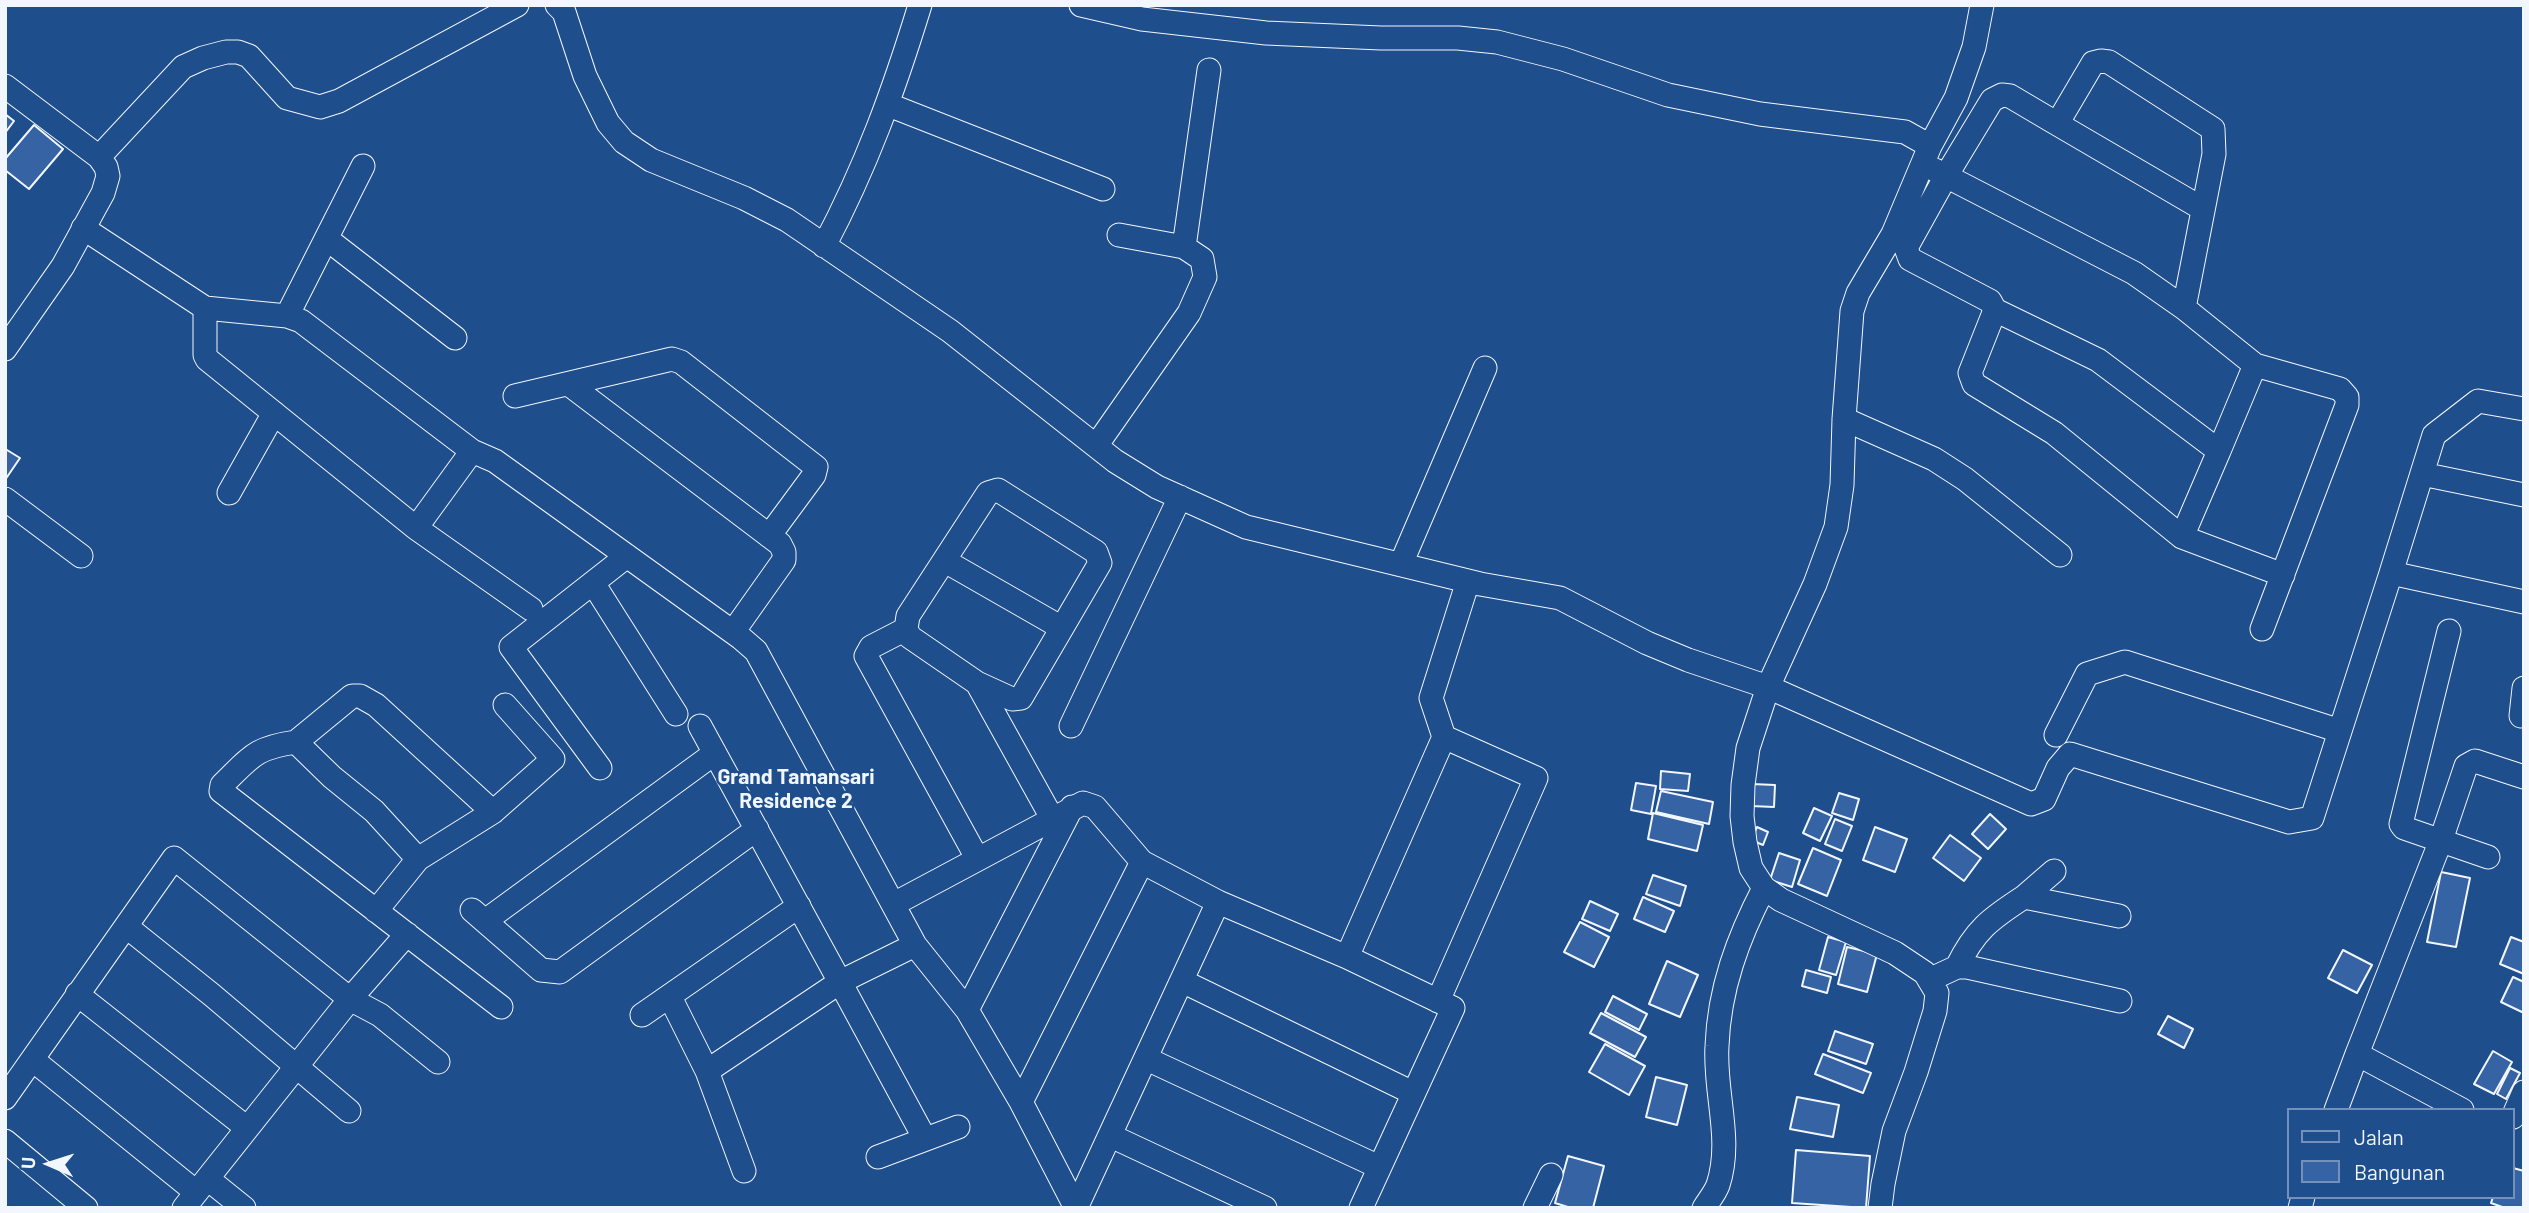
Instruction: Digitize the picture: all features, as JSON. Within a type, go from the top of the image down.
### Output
[{"type":"street","points":[[99,157],[183,67],[203,58],[226,52],[237,52],[249,57],[287,98],[320,107],[339,101],[517,5]]},
{"type":"street","points":[[557,5],[564,12],[590,88],[608,123],[624,142],[651,160],[744,198],[788,220],[950,331],[1141,478],[1246,527],[1468,581],[1560,598],[1647,643],[1768,687],[2031,804],[2044,799],[2058,768],[2070,754],[2289,822],[2312,818],[2434,435],[2477,401],[2524,410]]},
{"type":"street","points":[[824,246],[850,196],[888,105],[920,5]]},
{"type":"street","points":[[1081,5],[1142,19],[1266,33],[1458,38],[1497,42],[1563,59],[1668,95],[1760,114],[1905,132],[1946,176],[2134,273],[2184,308],[2255,365],[2340,389],[2347,397],[2347,405],[2262,629]]},
{"type":"street","points":[[1880,1208],[1894,1131],[1916,1072],[1935,1011],[1937,993],[1925,973],[1895,953],[1781,900],[1764,888],[1751,868],[1745,842],[1743,785],[1748,748],[1768,687],[1815,584],[1836,527],[1842,485],[1852,311],[1858,293],[1894,234],[1926,154],[1956,98],[1974,47],[1982,5]]},
{"type":"street","points":[[2054,122],[2060,119],[2093,63],[2101,61],[2109,62],[2213,129],[2214,154],[2184,308]]},
{"type":"street","points":[[1184,247],[1209,70]]},
{"type":"street","points":[[5,86],[99,157],[106,167],[106,184],[63,266],[5,349]]},
{"type":"street","points":[[2203,209],[2010,96],[2002,95],[1992,100],[1906,248],[1910,259],[1990,301],[1995,310],[2098,360],[2219,451]]},
{"type":"street","points":[[888,105],[1103,189]]},
{"type":"street","points":[[287,316],[363,166]]},
{"type":"street","points":[[83,228],[205,308],[287,316],[301,321],[472,451],[495,461],[756,651],[915,945],[967,1010],[1021,1102],[1076,1208]]},
{"type":"street","points":[[1096,446],[1196,298],[1205,276],[1202,259],[1184,247],[1119,236]]},
{"type":"street","points":[[327,239],[455,338]]},
{"type":"street","points":[[205,308],[207,359],[416,528],[531,609]]},
{"type":"street","points":[[1995,310],[1970,373],[1974,384],[2054,433],[2182,537],[2283,575]]},
{"type":"street","points":[[515,396],[672,359],[681,362],[816,467],[814,475],[769,536]]},
{"type":"street","points":[[2182,537],[2255,365]]},
{"type":"street","points":[[1401,564],[1485,368]]},
{"type":"street","points":[[570,385],[780,544],[784,560],[733,632]]},
{"type":"street","points":[[229,492],[274,413]]},
{"type":"street","points":[[1844,419],[1934,459],[1965,479],[2060,555]]},
{"type":"street","points":[[416,528],[472,451]]},
{"type":"street","points":[[2422,474],[2524,495]]},
{"type":"street","points":[[998,490],[1096,552],[1100,563],[1021,698],[1012,699],[977,682],[910,637],[906,629],[908,616],[945,561],[988,493],[998,490]]},
{"type":"street","points":[[1071,726],[1180,497]]},
{"type":"street","points":[[5,499],[81,556]]},
{"type":"street","points":[[600,768],[511,647],[627,556]]},
{"type":"street","points":[[945,561],[1062,628]]},
{"type":"street","points":[[2390,573],[2524,602]]},
{"type":"street","points":[[1347,957],[1444,737],[1431,698],[1468,581]]},
{"type":"street","points":[[593,583],[676,714]]},
{"type":"street","points":[[906,629],[871,647],[866,656],[977,858]]},
{"type":"street","points":[[2449,631],[2401,818],[2404,828],[2488,857]]},
{"type":"street","points":[[2056,734],[2087,674],[2125,662],[2340,731]]},
{"type":"street","points":[[977,682],[1052,818]]},
{"type":"street","points":[[2521,716],[2524,688]]},
{"type":"street","points":[[493,813],[376,705],[360,696],[352,696],[296,742],[265,748],[251,756],[222,785],[221,791],[501,1007]]},
{"type":"street","points":[[376,911],[418,859],[493,813],[553,759],[505,705]]},
{"type":"street","points":[[700,726],[925,1139]]},
{"type":"street","points":[[1438,1001],[1536,778],[1444,737]]},
{"type":"street","points":[[296,742],[373,811],[418,859]]},
{"type":"street","points":[[715,753],[479,916],[541,970],[560,972],[757,829]]},
{"type":"street","points":[[2337,1108],[2441,840],[2466,766],[2475,761],[2524,777]]},
{"type":"street","points":[[894,904],[1083,803],[1095,807],[1142,862],[1218,902],[1347,957],[1453,1008],[1361,1208]]},
{"type":"street","points":[[967,1010],[1072,807]]},
{"type":"street","points":[[5,1098],[174,859],[350,999],[380,1015],[438,1062]]},
{"type":"street","points":[[1021,1102],[1142,862]]},
{"type":"street","points":[[1957,967],[1967,946],[1988,920],[2024,897],[2054,871]]},
{"type":"street","points":[[1704,1208],[1717,1188],[1725,1158],[1716,1047],[1724,989],[1744,928],[1764,888]]},
{"type":"street","points":[[2024,897],[2119,916]]},
{"type":"street","points":[[1076,1208],[1218,902]]},
{"type":"street","points":[[642,1015],[799,906]]},
{"type":"street","points":[[127,927],[349,1111]]},
{"type":"street","points":[[196,1193],[350,999],[407,934]]},
{"type":"street","points":[[707,1071],[840,982],[915,945]]},
{"type":"street","points":[[1929,980],[1957,967],[2120,1001]]},
{"type":"street","points":[[1182,981],[1413,1093]]},
{"type":"street","points":[[77,995],[247,1128]]},
{"type":"street","points":[[670,997],[707,1071],[744,1171]]},
{"type":"street","points":[[2357,1054],[2458,1108]]},
{"type":"street","points":[[1147,1059],[1379,1167]]},
{"type":"street","points":[[33,1060],[196,1193],[244,1208]]},
{"type":"street","points":[[2515,1112],[2524,1092]]},
{"type":"street","points":[[878,1157],[957,1127]]},
{"type":"street","points":[[1111,1136],[1265,1208]]},
{"type":"street","points":[[5,1141],[86,1208]]},
{"type":"street","points":[[1535,1208],[1551,1175]]},
{"type":"building","points":[[5,114],[14,121],[5,133]]},
{"type":"building","points":[[34,125],[63,149],[29,189],[5,170],[5,159]]},
{"type":"building","points":[[7,450],[20,458],[5,480],[5,452]]},
{"type":"building","points":[[1661,771],[1690,774],[1688,791],[1660,789]]},
{"type":"building","points":[[1636,783],[1656,786],[1651,814],[1631,810]]},
{"type":"building","points":[[1752,784],[1775,785],[1774,807],[1751,806]]},
{"type":"building","points":[[1661,791],[1713,802],[1709,824],[1656,812]]},
{"type":"building","points":[[1839,793],[1859,799],[1853,820],[1832,813]]},
{"type":"building","points":[[1814,808],[1832,816],[1820,841],[1803,833]]},
{"type":"building","points":[[1653,813],[1703,825],[1697,851],[1648,839]]},
{"type":"building","points":[[1990,814],[2006,829],[1988,849],[1972,834]]},
{"type":"building","points":[[1835,819],[1852,826],[1842,851],[1825,844]]},
{"type":"building","points":[[1757,827],[1768,832],[1763,845],[1751,840]]},
{"type":"building","points":[[1875,827],[1907,839],[1895,872],[1863,860]]},
{"type":"building","points":[[1950,835],[1981,858],[1964,881],[1933,858]]},
{"type":"building","points":[[1813,848],[1841,860],[1827,896],[1798,884]]},
{"type":"building","points":[[1779,853],[1800,860],[1792,887],[1770,880]]},
{"type":"building","points":[[2441,872],[2470,878],[2456,947],[2427,942]]},
{"type":"building","points":[[1653,875],[1686,886],[1680,906],[1646,894]]},
{"type":"building","points":[[1643,897],[1674,911],[1665,932],[1634,919]]},
{"type":"building","points":[[1590,901],[1618,914],[1610,931],[1582,919]]},
{"type":"building","points":[[1580,922],[1609,937],[1594,967],[1564,952]]},
{"type":"building","points":[[1828,937],[1846,942],[1836,975],[1819,970]]},
{"type":"building","points":[[2511,937],[2524,942],[2524,974],[2500,964]]},
{"type":"building","points":[[1847,947],[1877,954],[1867,992],[1838,984]]},
{"type":"building","points":[[2343,950],[2372,965],[2357,993],[2328,978]]},
{"type":"building","points":[[1667,961],[1698,975],[1680,1017],[1649,1004]]},
{"type":"building","points":[[1806,970],[1831,977],[1827,993],[1802,986]]},
{"type":"building","points":[[2513,977],[2524,982],[2524,1013],[2501,1002]]},
{"type":"building","points":[[1613,996],[1647,1014],[1639,1030],[1605,1012]]},
{"type":"building","points":[[1601,1013],[1646,1037],[1635,1057],[1590,1033]]},
{"type":"building","points":[[2168,1016],[2193,1029],[2184,1048],[2158,1034]]},
{"type":"building","points":[[1835,1031],[1873,1044],[1866,1064],[1828,1051]]},
{"type":"building","points":[[1605,1044],[1645,1066],[1629,1095],[1589,1072]]},
{"type":"building","points":[[2493,1051],[2512,1062],[2494,1094],[2474,1084]]},
{"type":"building","points":[[1823,1054],[1871,1073],[1863,1093],[1815,1074]]},
{"type":"building","points":[[2510,1068],[2520,1073],[2506,1099],[2497,1094]]},
{"type":"building","points":[[1656,1077],[1687,1085],[1677,1125],[1646,1117]]},
{"type":"building","points":[[1797,1097],[1839,1105],[1833,1137],[1790,1129]]},
{"type":"building","points":[[1796,1150],[1870,1156],[1866,1208],[1792,1203]]},
{"type":"building","points":[[1568,1156],[1604,1166],[1593,1208],[1571,1208],[1555,1203]]},
{"type":"building","points":[[2515,1169],[2524,1171],[2524,1208],[2505,1208],[2491,1203],[2492,1199],[2515,1199]]},
{"type":"district","name":"Grand Tamansari Residence 2","points":[[796,789]]}]
